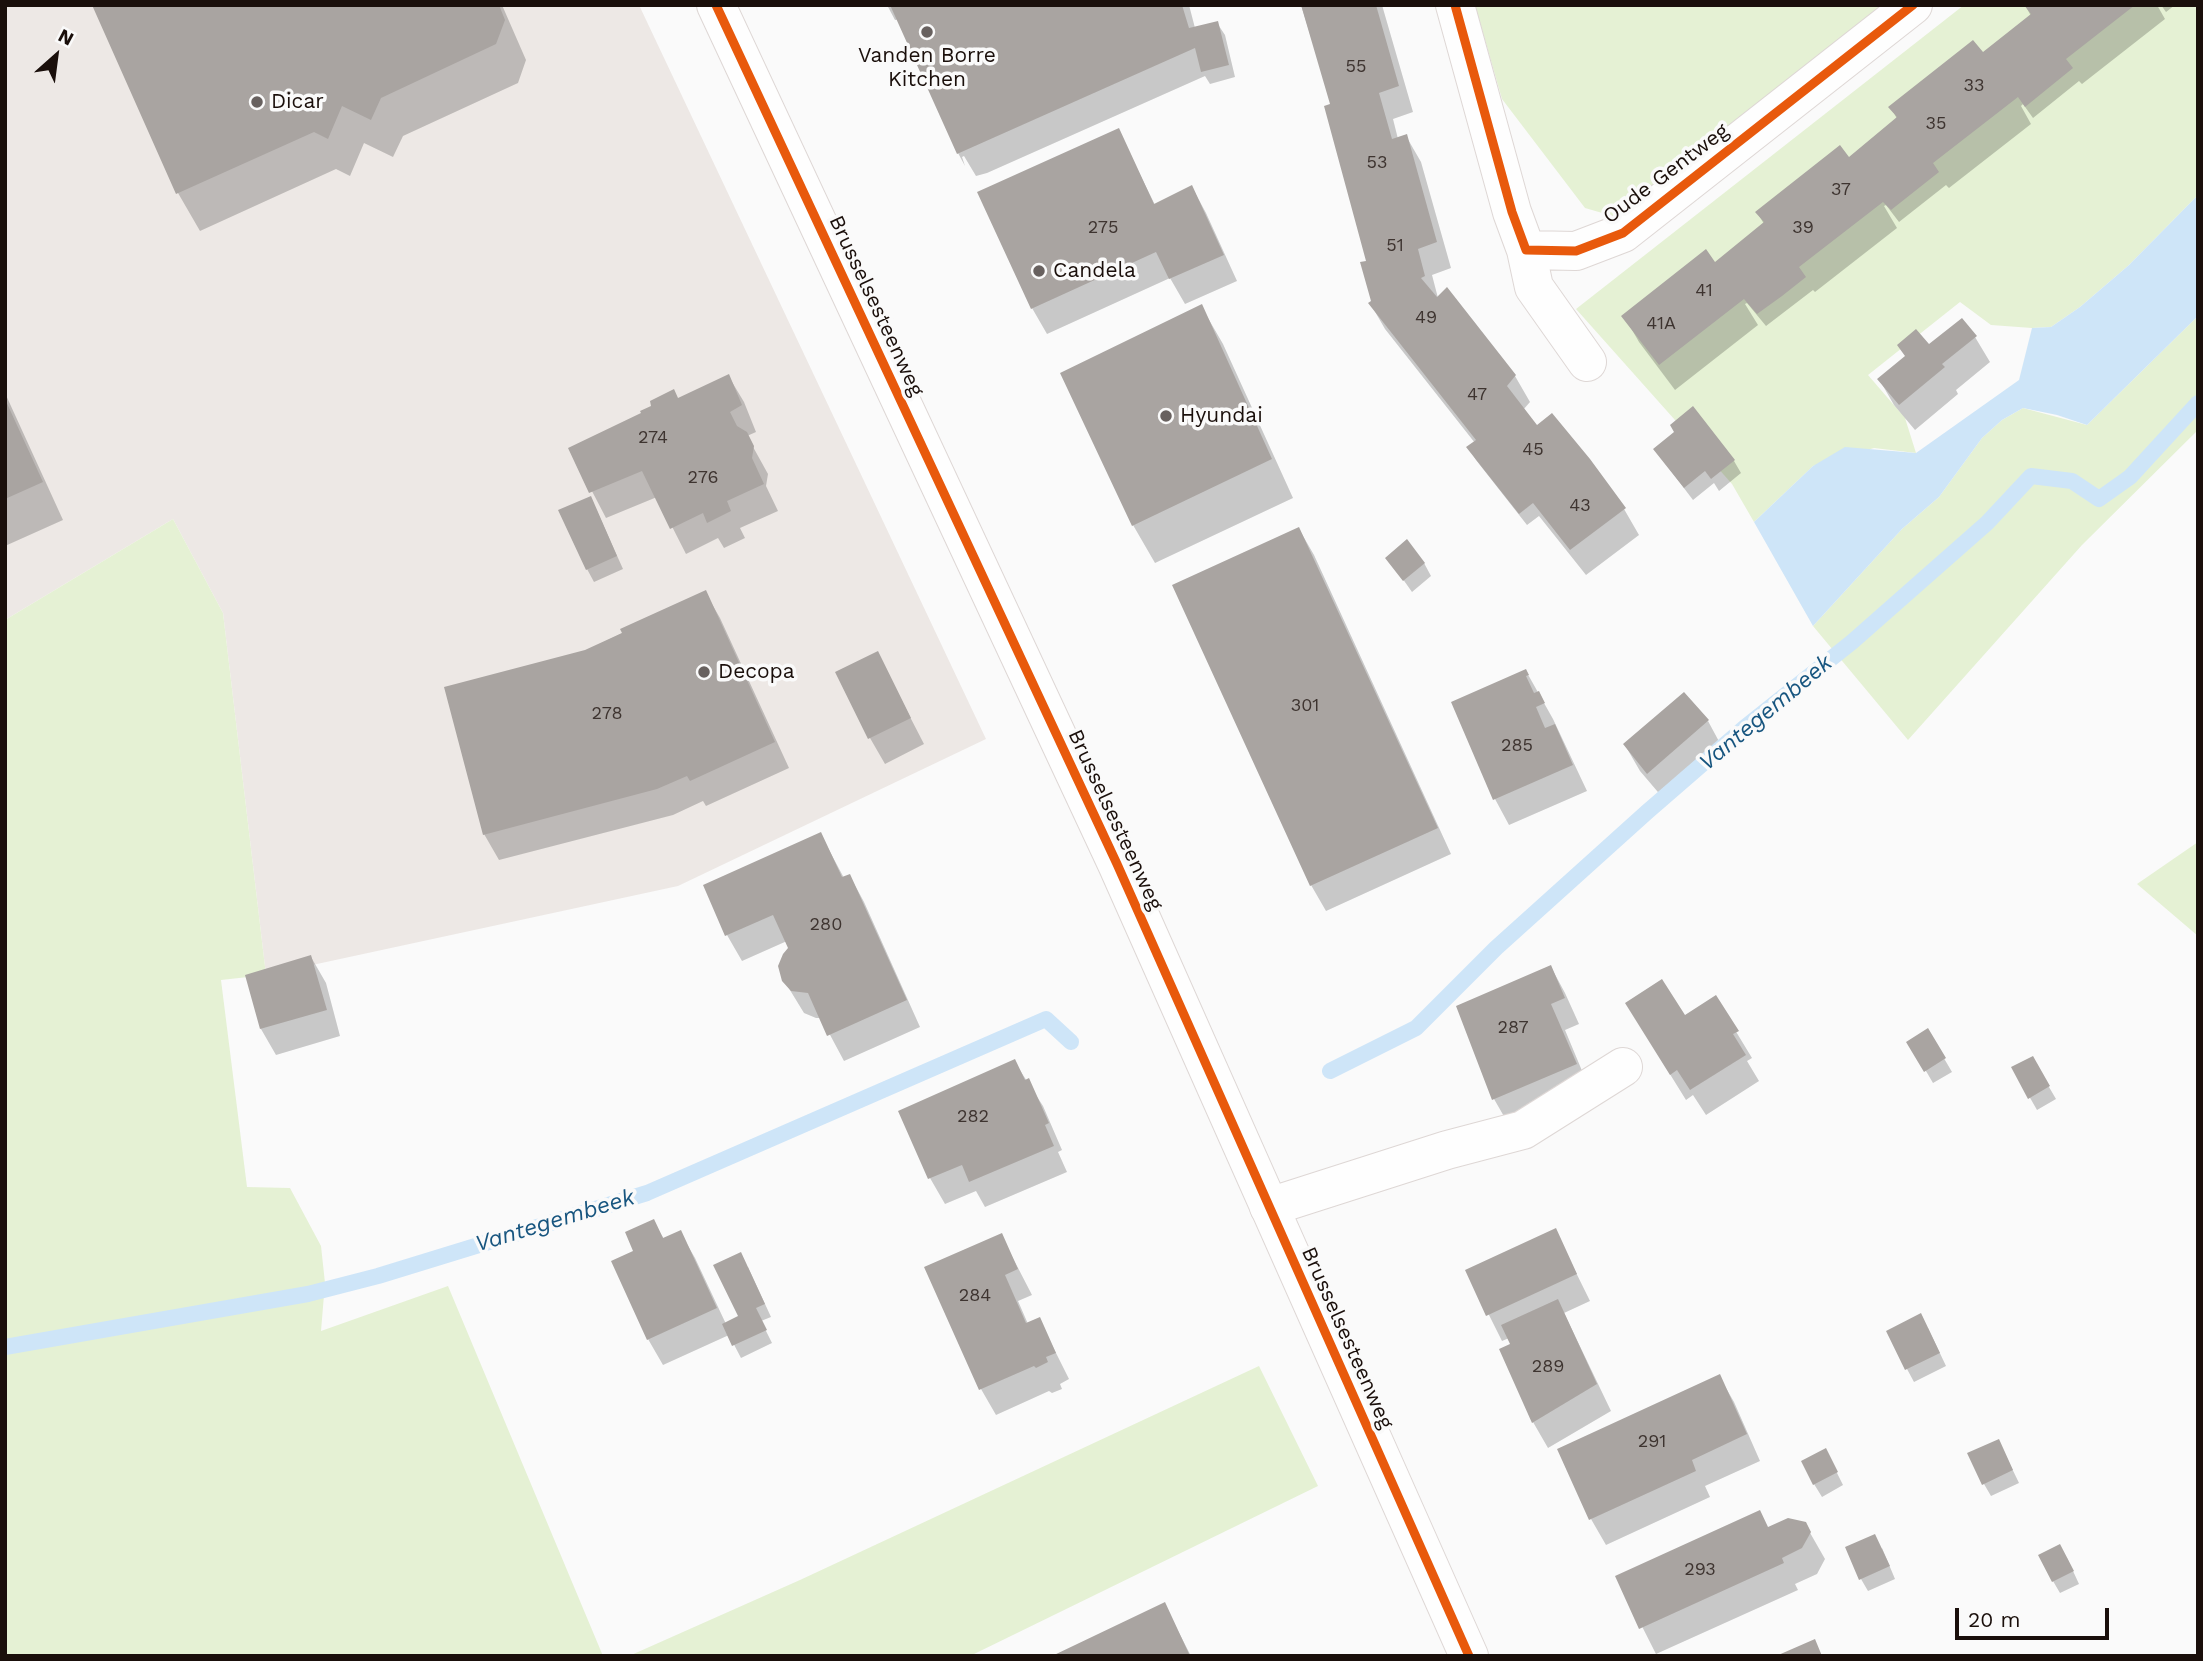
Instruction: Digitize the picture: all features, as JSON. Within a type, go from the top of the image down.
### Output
[{"type":"main road","name":"Brusselsesteenweg","points":[[716,5],[1112,852],[1469,1656]]},
{"type":"main road","points":[[1455,5],[1512,212],[1526,250],[1534,287],[1587,362]]},
{"type":"main road","name":"Oude Gentweg","points":[[1526,250],[1576,251],[1623,233],[1913,5]]},
{"type":"main road","points":[[1269,1207],[1447,1150],[1523,1130],[1623,1067]]},
{"type":"shaded area","points":[[5,5],[639,5],[986,739],[678,886],[266,975],[223,613],[173,519],[5,620]]},
{"type":"green space","points":[[1475,5],[1890,5],[1623,219],[1585,208],[1502,99]]},
{"type":"green space","points":[[1964,5],[2198,5],[2198,195],[2129,265],[2080,307],[2051,327],[1991,325],[1960,302],[1868,375],[1905,418],[1916,453],[1874,448],[1813,466],[1754,522],[1732,484],[1576,309]]},
{"type":"green space","points":[[2198,316],[2198,430],[2082,545],[1908,740],[1813,626],[1902,529],[1939,497],[1982,438],[2002,420],[2023,408],[2087,425]]},
{"type":"green space","points":[[173,519],[223,613],[266,975],[221,980],[247,1187],[290,1188],[321,1246],[325,1283],[321,1331],[448,1286],[603,1656],[5,1656],[5,620]]},
{"type":"green space","points":[[2198,842],[2198,936],[2137,884]]},
{"type":"green space","points":[[1259,1366],[1318,1486],[970,1656],[629,1656],[800,1580]]},
{"type":"water","points":[[2198,195],[2198,316],[2087,425],[2023,408],[2002,420],[1982,438],[1939,497],[1902,529],[1813,626],[1754,522],[1813,466],[1845,447],[1916,453],[2019,380],[2032,328],[2051,327],[2080,307],[2129,265]]},
{"type":"building","name":"Dicar","points":[[92,5],[499,5],[505,20],[496,44],[381,98],[371,120],[342,106],[328,139],[314,132],[176,194]]},
{"type":"building","points":[[890,5],[1182,5],[1189,28],[1218,21],[1229,65],[1201,72],[1195,48],[957,154]]},
{"type":"building","points":[[1301,5],[1376,5],[1399,86],[1379,93],[1392,139],[1407,134],[1437,242],[1418,249],[1425,276],[1421,278],[1437,297],[1447,287],[1516,375],[1507,386],[1537,425],[1552,413],[1626,508],[1570,550],[1533,503],[1519,514],[1466,447],[1476,440],[1368,303],[1371,301],[1360,262],[1366,261],[1324,106],[1330,104]]},
{"type":"building","points":[[2024,5],[2135,5],[2066,59],[2073,68],[2025,107],[2018,97],[1933,163],[1939,172],[1891,210],[1883,202],[1799,267],[1806,277],[1782,296],[1757,314],[1744,299],[1659,365],[1621,316],[1706,249],[1715,262],[1764,222],[1755,212],[1840,145],[1849,157],[1897,117],[1888,107],[1973,40],[1983,52],[2031,14]]},
{"type":"building","points":[[1119,128],[1154,204],[1192,185],[1224,255],[1169,279],[1156,252],[1031,309],[977,192]]},
{"type":"building","name":"Hyundai","points":[[1202,304],[1272,459],[1132,526],[1060,373]]},
{"type":"building","points":[[1962,318],[1977,336],[1942,364],[1945,367],[1899,405],[1877,379],[1905,356],[1897,345],[1916,329],[1929,344]]},
{"type":"building","points":[[729,374],[742,405],[730,412],[737,426],[747,432],[754,446],[752,458],[764,484],[727,501],[731,511],[707,523],[703,513],[670,529],[642,471],[589,493],[568,448],[641,413],[640,411],[651,406],[650,401],[674,389],[678,398]]},
{"type":"building","points":[[5,399],[43,482],[5,499]]},
{"type":"building","points":[[1693,406],[1735,460],[1711,479],[1705,471],[1684,488],[1653,449],[1674,432],[1670,425]]},
{"type":"building","points":[[591,496],[617,556],[586,570],[558,510]]},
{"type":"building","points":[[1299,527],[1438,828],[1310,886],[1172,585]]},
{"type":"building","points":[[1407,539],[1425,563],[1403,581],[1385,558]]},
{"type":"building","points":[[706,590],[775,742],[690,781],[687,776],[657,789],[483,835],[444,687],[585,650],[622,633],[620,629]]},
{"type":"building","points":[[878,651],[911,718],[868,739],[835,672]]},
{"type":"building","points":[[1526,669],[1529,675],[1526,676],[1534,693],[1539,691],[1545,703],[1536,707],[1545,728],[1555,724],[1573,765],[1493,800],[1451,702]]},
{"type":"building","points":[[1684,692],[1709,720],[1647,774],[1623,744]]},
{"type":"building","points":[[821,832],[842,877],[850,874],[907,1000],[827,1036],[808,993],[791,991],[782,981],[778,966],[788,948],[773,915],[725,936],[703,885]]},
{"type":"building","points":[[311,955],[327,1010],[260,1029],[245,975]]},
{"type":"building","points":[[1551,965],[1565,998],[1551,1004],[1577,1064],[1492,1100],[1456,1006]]},
{"type":"building","points":[[1662,979],[1685,1015],[1716,995],[1739,1031],[1733,1034],[1746,1055],[1690,1090],[1677,1070],[1670,1075],[1625,1003]]},
{"type":"building","points":[[1928,1028],[1946,1058],[1924,1072],[1906,1042]]},
{"type":"building","points":[[2033,1056],[2050,1086],[2028,1099],[2011,1067]]},
{"type":"building","points":[[1015,1059],[1025,1080],[1029,1078],[1049,1123],[1045,1125],[1054,1146],[969,1182],[962,1165],[928,1179],[898,1111]]},
{"type":"building","points":[[654,1219],[663,1238],[681,1230],[717,1308],[647,1340],[611,1261],[633,1251],[625,1232]]},
{"type":"building","points":[[1556,1228],[1577,1274],[1486,1316],[1465,1270]]},
{"type":"building","points":[[1002,1233],[1018,1269],[1005,1275],[1026,1323],[1040,1317],[1056,1353],[1046,1357],[1048,1362],[1036,1368],[1034,1366],[979,1390],[924,1267]]},
{"type":"building","points":[[741,1252],[765,1304],[756,1308],[767,1330],[732,1346],[722,1324],[738,1316],[713,1265]]},
{"type":"building","points":[[1558,1299],[1597,1384],[1532,1423],[1499,1349],[1510,1344],[1501,1325]]},
{"type":"building","points":[[1921,1313],[1940,1353],[1905,1370],[1886,1331]]},
{"type":"building","points":[[1720,1374],[1747,1434],[1692,1460],[1696,1471],[1589,1520],[1557,1449]]},
{"type":"building","points":[[1999,1439],[2013,1470],[1982,1485],[1967,1453]]},
{"type":"building","points":[[1826,1448],[1838,1472],[1813,1485],[1801,1461]]},
{"type":"building","points":[[1760,1510],[1768,1527],[1788,1518],[1806,1522],[1811,1532],[1802,1548],[1782,1558],[1784,1563],[1639,1629],[1615,1576]]},
{"type":"building","points":[[1875,1534],[1890,1566],[1859,1580],[1845,1547]]},
{"type":"building","points":[[2060,1544],[2074,1571],[2052,1582],[2038,1555]]},
{"type":"building","points":[[1165,1602],[1190,1656],[1052,1656],[1163,1603]]},
{"type":"building","points":[[1815,1639],[1822,1656],[1776,1656]]},
{"type":"waterway","name":"Vantegembeek","points":[[1330,1071],[1416,1028],[1496,948],[1647,812],[1744,728],[1852,642],[1987,523],[2031,476],[2072,481],[2099,499],[2130,477],[2198,403]]},
{"type":"waterway","name":"Vantegembeek","points":[[5,1347],[308,1294],[378,1276],[647,1193],[1046,1019],[1071,1042]]},
{"type":"cycle path","points":[[716,5],[1117,864],[1469,1656]]},
{"type":"cycle path","points":[[1455,5],[1512,212],[1526,250],[1576,251],[1623,233],[1913,5]]},
{"type":"place","name":"Vanden Borre Kitchen","points":[[927,32]]},
{"type":"place","name":"Dicar","points":[[257,102]]},
{"type":"place","name":"Candela","points":[[1039,271]]},
{"type":"place","name":"Hyundai","points":[[1166,416]]},
{"type":"place","name":"Decopa","points":[[704,672]]}]
